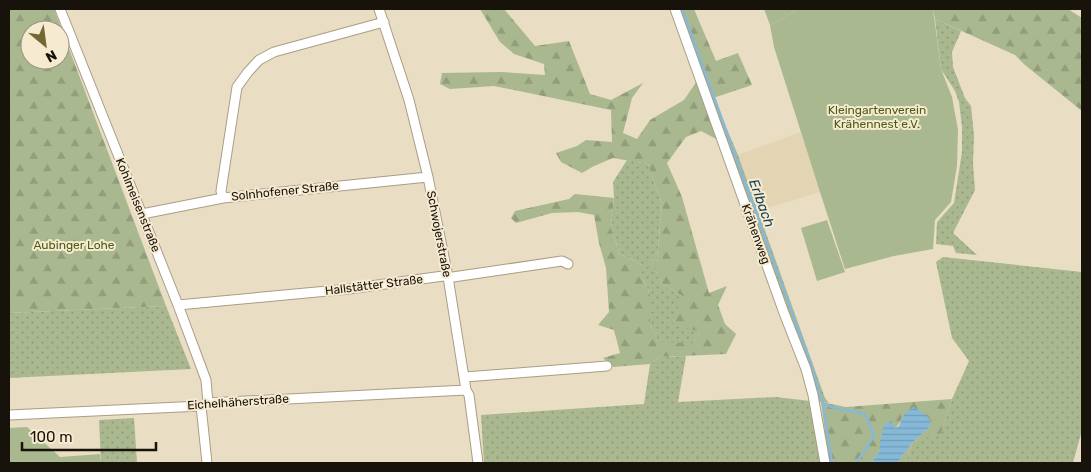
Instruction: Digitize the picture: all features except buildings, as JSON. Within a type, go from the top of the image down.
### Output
[{"type":"street","name":"Kohlmeisenstraße","points":[[60,9],[206,380],[207,463]]},
{"type":"street","name":"Schwojerstraße","points":[[379,9],[409,100],[428,177],[448,277],[466,390],[469,395],[478,463]]},
{"type":"street","name":"Krähenweg","points":[[675,9],[780,303],[806,369],[813,395],[825,463]]},
{"type":"street","points":[[223,198],[221,191],[237,87],[248,72],[259,60],[274,52],[384,22]]},
{"type":"street","name":"Solnhofener Straße","points":[[142,214],[223,198],[428,177]]},
{"type":"street","name":"Hallstätter Straße","points":[[178,305],[349,289],[443,276],[453,277],[562,261],[568,264]]},
{"type":"street","points":[[464,378],[607,366]]},
{"type":"street","name":"Eichelhäherstraße","points":[[9,415],[466,390]]},
{"type":"shaded area","points":[[801,132],[820,192],[758,211],[738,155]]},
{"type":"green space","name":"Aubinger Lohe","points":[[9,9],[54,9],[58,20],[20,20],[20,70],[70,70],[70,51],[166,306],[9,313]]},
{"type":"green space","points":[[480,9],[504,9],[535,46],[569,41],[590,94],[611,100],[643,83],[632,98],[623,133],[637,139],[650,120],[684,100],[697,81],[720,141],[701,131],[686,137],[667,163],[682,197],[709,293],[727,286],[718,305],[725,324],[736,334],[726,354],[660,357],[650,364],[613,367],[603,358],[620,353],[614,330],[598,325],[609,312],[606,268],[594,215],[578,212],[552,213],[516,223],[511,218],[515,211],[569,199],[575,194],[614,198],[611,228],[620,254],[642,265],[642,278],[650,293],[650,324],[659,342],[693,343],[700,332],[670,322],[684,297],[662,284],[651,261],[657,259],[662,204],[648,164],[613,158],[582,173],[561,162],[556,153],[577,146],[586,140],[612,142],[611,110],[494,86],[450,89],[440,84],[442,73],[501,72],[545,75],[544,64],[514,54],[500,42]]},
{"type":"green space","points":[[670,9],[678,9],[696,57],[738,155],[825,398],[829,403],[810,401],[804,371]]},
{"type":"green space","points":[[678,9],[694,9],[716,61],[738,53],[752,85],[713,98]]},
{"type":"green space","points":[[764,9],[799,9],[770,25]]},
{"type":"green space","name":"Kleingartenverein Krähennest e.V.","points":[[799,9],[933,9],[941,69],[952,97],[958,130],[957,166],[951,202],[935,220],[933,249],[894,256],[845,269],[774,47],[770,25]]},
{"type":"green space","points":[[933,9],[1068,9],[1082,18],[1082,111],[1015,55],[935,19]]},
{"type":"green space","points":[[935,19],[961,31],[952,52],[953,67],[965,98],[971,106],[974,136],[975,190],[953,233],[977,255],[956,253],[953,246],[936,244],[937,222],[954,203],[962,152],[962,127],[959,102],[955,91],[941,69]]},
{"type":"green space","points":[[627,160],[648,164],[662,204],[657,259],[651,261],[662,284],[684,297],[700,332],[693,343],[659,343],[650,324],[650,293],[642,278],[642,265],[620,254],[611,228],[614,198],[613,182]]},
{"type":"green space","points":[[827,220],[845,272],[817,281],[801,228]]},
{"type":"green space","points":[[943,257],[1082,272],[1082,430],[1073,463],[905,463],[913,442],[941,432],[952,399],[969,361],[952,338],[936,262]]},
{"type":"green space","points":[[166,306],[191,369],[9,378],[9,313]]},
{"type":"green space","points":[[686,356],[678,402],[776,397],[810,401],[821,463],[484,463],[481,415],[644,404],[650,364],[660,357]]},
{"type":"green space","points":[[952,399],[941,433],[913,442],[930,427],[904,414],[896,427],[882,433],[880,450],[871,463],[829,463],[821,402],[846,407]]},
{"type":"green space","points":[[134,418],[137,463],[101,463],[99,420]]},
{"type":"green space","points":[[27,427],[60,457],[100,454],[101,463],[9,463],[9,428]]},
{"type":"green space","points":[[913,442],[905,463],[897,463]]},
{"type":"water","points":[[913,407],[930,419],[930,427],[913,442],[897,463],[871,463],[880,450],[884,425],[892,421],[895,428],[899,426],[904,414]]},
{"type":"waterway","name":"Erlbach","points":[[682,9],[813,370],[823,404],[842,410],[855,411],[866,416],[874,436],[857,463]]},
{"type":"waterway","name":"Erlbach","points":[[823,404],[832,463]]}]
